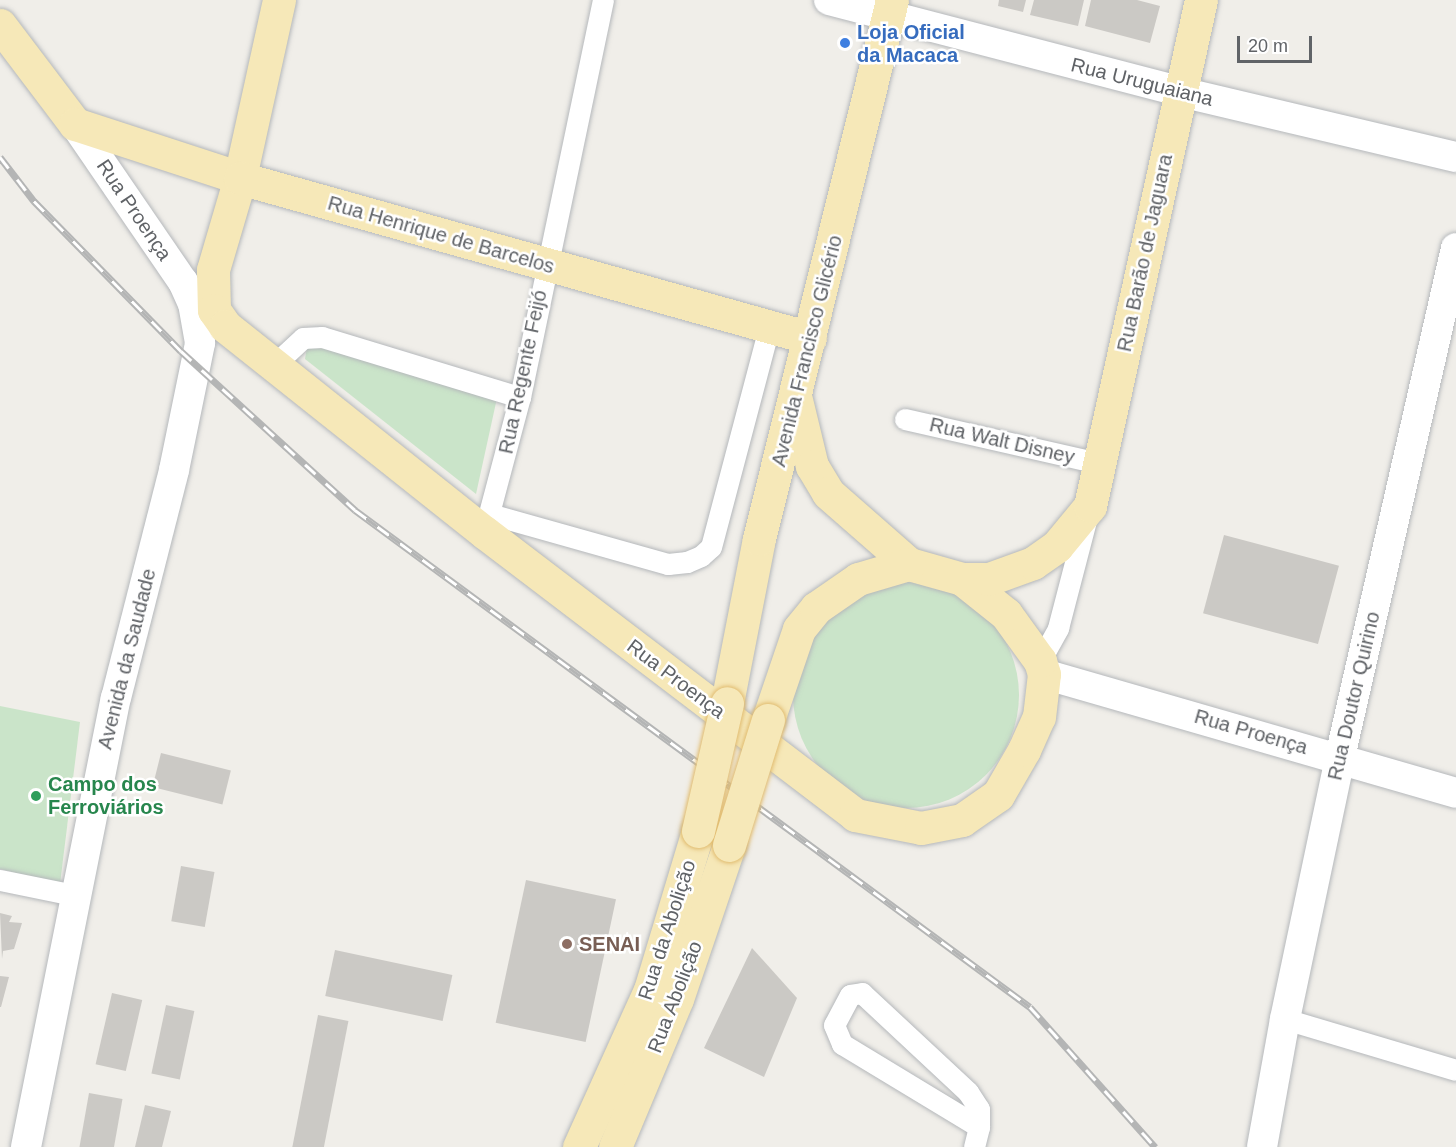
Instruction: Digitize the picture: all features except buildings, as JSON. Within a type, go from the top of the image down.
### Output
[{"type":"main road","name":"Rua Proença","points":[[279,0],[240,178],[213,270],[214,310],[225,326],[487,523],[855,815],[889,825],[921,828],[962,820],[998,795],[1039,717],[1042,668],[1456,793]]},
{"type":"main road","name":"Rua Uruguaiana","points":[[829,0],[891,8],[1181,93],[1456,157]]},
{"type":"main road","name":"Rua Barão de Jaguara","points":[[1090,506],[1201,0]]},
{"type":"main road","name":"Avenida Francisco Glicério","points":[[727,703],[759,539],[796,400],[891,8]]},
{"type":"main road","name":"Rua Proença","points":[[0,25],[75,124],[183,282],[193,303],[200,343],[185,419]]},
{"type":"main road","name":"Rua Henrique de Barcelos","points":[[75,124],[240,178],[810,338]]},
{"type":"main road","name":"Rua Doutor Quirino","points":[[1262,1147],[1285,1019],[1340,757],[1456,248]]},
{"type":"main road","points":[[796,400],[812,466],[828,492],[909,564],[962,579],[989,579],[1033,563],[1056,546],[1090,506]]},
{"type":"main road","name":"Avenida da Saudade","points":[[26,1147],[74,895],[116,698],[185,419]]},
{"type":"main road","name":"Rua Abolição","points":[[615,1147],[677,999],[799,629],[816,608],[858,579],[909,564]]},
{"type":"main road","points":[[962,579],[1006,614],[1042,668]]},
{"type":"main road","name":"Rua da Abolição","points":[[579,1147],[650,990],[698,831],[727,703]]},
{"type":"street","name":"Rua Regente Feijó","points":[[487,523],[520,397],[603,0]]},
{"type":"street","name":"Rua Proença","points":[[487,523],[668,564],[687,562],[701,556],[711,546],[770,327]]},
{"type":"street","points":[[274,364],[303,338],[322,337],[520,397]]},
{"type":"street","name":"Rua Walt Disney","points":[[905,419],[1099,463]]},
{"type":"street","points":[[1042,668],[1058,628],[1090,506]]},
{"type":"street","points":[[0,880],[74,895]]},
{"type":"street","points":[[862,993],[968,1092],[979,1109],[977,1137],[842,1044],[834,1025],[850,995],[862,993]]},
{"type":"street","points":[[1285,1019],[1456,1070]]},
{"type":"green space","points":[[308,341],[497,398],[476,494],[305,359]]},
{"type":"green space","points":[[895,582],[917,582],[939,586],[959,595],[978,607],[994,623],[1015,662],[1019,695],[1015,728],[1011,738],[994,767],[978,783],[939,804],[917,808],[895,808],[873,804],[853,795],[834,783],[818,767],[797,728],[793,706],[793,684],[797,662],[806,642],[818,623],[834,607],[873,586]]},
{"type":"green space","name":"Campo dos Ferroviários","points":[[0,706],[80,722],[60,884],[0,869]]},
{"type":"railway","points":[[0,157],[34,201],[181,351],[355,510],[1030,1007],[1155,1147]]},
{"type":"place","name":"Loja Oficial da Macaca","points":[[845,43]]},
{"type":"place","name":"Campo dos Ferroviários","points":[[36,796]]},
{"type":"place","name":"SENAI","points":[[567,944]]}]
